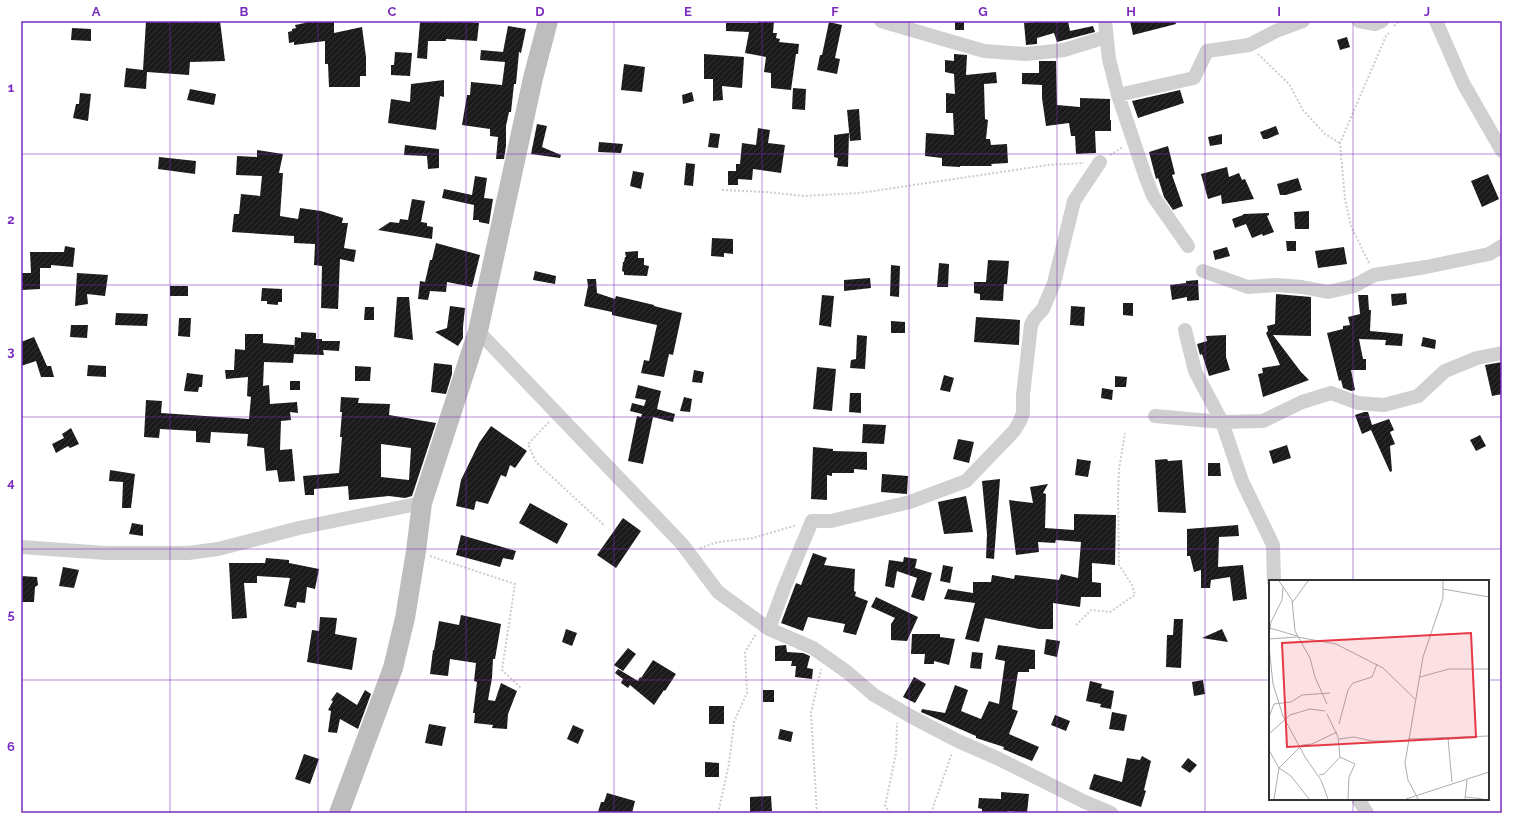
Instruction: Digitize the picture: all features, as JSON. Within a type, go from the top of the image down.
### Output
[{"type":"main road","points":[[339,813],[393,668],[405,618],[422,503],[478,331],[533,78],[548,21]]},
{"type":"street","points":[[881,21],[984,51],[1026,54],[1064,50],[1106,37]]},
{"type":"street","points":[[1105,21],[1109,59],[1118,95],[1153,196],[1188,246]]},
{"type":"street","points":[[1118,95],[1194,78],[1207,51],[1249,45],[1276,31],[1303,21]]},
{"type":"street","points":[[1359,21],[1375,24],[1382,21]]},
{"type":"street","points":[[1436,21],[1463,83],[1502,150]]},
{"type":"street","points":[[766,627],[812,521],[831,521],[910,502],[966,481],[1014,431],[1022,412],[1031,325],[1043,309],[1054,283],[1074,201],[1100,162]]},
{"type":"street","points":[[1203,271],[1248,287],[1276,285],[1302,286],[1328,292],[1354,286],[1374,275],[1426,267],[1489,254],[1502,246]]},
{"type":"street","points":[[1185,330],[1195,371],[1222,422],[1242,481],[1273,545],[1274,580]]},
{"type":"street","points":[[478,331],[687,552],[718,592],[766,627],[813,648],[847,672],[874,694],[898,708],[958,741],[1111,813]]},
{"type":"street","points":[[1155,416],[1222,422],[1263,421],[1302,402],[1331,393],[1358,403],[1384,405],[1418,396],[1445,371],[1477,358],[1502,354]]},
{"type":"street","points":[[21,548],[106,553],[188,553],[218,549],[299,528],[422,503]]},
{"type":"street","points":[[1359,800],[1367,813]]},
{"type":"path","points":[[1374,275],[1351,226],[1345,199],[1340,143],[1386,36],[1399,21]]},
{"type":"path","points":[[1249,45],[1289,84],[1303,110],[1325,134],[1340,143]]},
{"type":"path","points":[[722,190],[766,192],[804,196],[860,193],[1048,166],[1100,162],[1133,140]]},
{"type":"path","points":[[557,414],[528,444],[536,462],[604,525]]},
{"type":"path","points":[[1076,625],[1091,610],[1110,612],[1135,595],[1132,585],[1119,565],[1118,489],[1125,433]]},
{"type":"path","points":[[687,552],[718,542],[753,538],[812,521]]},
{"type":"path","points":[[416,551],[515,584],[502,670],[521,688]]},
{"type":"path","points":[[717,813],[729,764],[734,722],[746,693],[745,652],[766,627]]},
{"type":"path","points":[[817,813],[811,713],[824,656]]},
{"type":"path","points":[[890,813],[885,806],[896,753],[898,708]]},
{"type":"path","points":[[931,813],[950,757],[958,741]]},
{"type":"building","points":[[146,21],[220,21],[225,61],[190,62],[189,75],[147,72],[146,89],[124,87],[126,68],[143,70]]},
{"type":"building","points":[[305,21],[334,21],[334,33],[362,27],[366,57],[366,76],[360,76],[360,87],[329,87],[328,64],[325,64],[325,41],[294,45],[294,42],[289,43],[288,32],[296,28],[295,25],[305,23]]},
{"type":"building","points":[[457,21],[479,23],[477,41],[446,39],[446,41],[428,41],[427,59],[417,58],[420,22]]},
{"type":"building","points":[[759,21],[774,21],[773,33],[777,33],[776,38],[780,39],[779,42],[799,44],[798,54],[796,54],[791,90],[771,88],[771,73],[764,72],[766,57],[745,53],[749,32],[726,31],[726,23],[758,23]]},
{"type":"building","points":[[955,21],[964,21],[964,30],[955,30]]},
{"type":"building","points":[[1068,21],[1070,31],[1093,26],[1095,32],[1057,42],[1054,33],[1037,38],[1037,44],[1026,45],[1024,23]]},
{"type":"building","points":[[1130,21],[1175,21],[1176,24],[1133,35]]},
{"type":"building","points":[[829,22],[842,25],[835,58],[840,59],[837,74],[817,70],[820,55],[822,55]]},
{"type":"building","points":[[508,26],[526,29],[521,53],[519,52],[516,84],[514,84],[511,112],[509,112],[506,126],[506,146],[504,159],[496,159],[498,137],[490,136],[490,129],[462,125],[467,95],[470,95],[471,82],[502,85],[505,62],[480,60],[481,50],[503,52]]},
{"type":"building","points":[[72,28],[91,29],[91,41],[71,40]]},
{"type":"building","points":[[1347,37],[1350,47],[1340,50],[1337,40]]},
{"type":"building","points":[[395,52],[412,53],[410,76],[391,75],[391,65],[394,65]]},
{"type":"building","points":[[704,54],[744,57],[742,88],[722,86],[723,100],[713,101],[713,79],[704,79]]},
{"type":"building","points":[[954,54],[967,55],[966,75],[996,72],[997,83],[984,84],[985,119],[988,120],[986,139],[990,139],[991,145],[1007,144],[1008,163],[991,164],[992,166],[942,166],[942,158],[925,156],[926,133],[954,135],[953,113],[946,113],[946,93],[955,94],[954,74],[945,72],[945,60],[954,61]]},
{"type":"building","points":[[1039,61],[1056,61],[1057,105],[1080,107],[1080,98],[1110,99],[1111,131],[1095,131],[1096,153],[1076,154],[1075,136],[1071,136],[1069,123],[1046,126],[1042,98],[1042,85],[1022,84],[1022,73],[1039,73]]},
{"type":"building","points":[[624,64],[645,67],[642,92],[621,90]]},
{"type":"building","points":[[444,80],[444,97],[440,96],[436,130],[388,123],[391,99],[410,102],[411,84]]},
{"type":"building","points":[[793,88],[806,89],[805,110],[792,109]]},
{"type":"building","points":[[190,89],[216,94],[214,105],[187,100]]},
{"type":"building","points":[[1180,90],[1184,103],[1138,118],[1132,101]]},
{"type":"building","points":[[692,92],[694,101],[683,104],[682,95]]},
{"type":"building","points":[[80,93],[91,94],[88,121],[73,118],[76,104],[79,104]]},
{"type":"building","points":[[859,109],[861,140],[850,141],[847,110]]},
{"type":"building","points":[[537,124],[547,126],[542,147],[561,155],[560,158],[531,154]]},
{"type":"building","points":[[1276,126],[1279,134],[1263,139],[1260,132]]},
{"type":"building","points":[[758,128],[770,130],[768,143],[785,145],[781,173],[753,169],[752,180],[738,179],[738,185],[728,185],[728,171],[736,171],[736,164],[740,164],[742,143],[756,145]]},
{"type":"building","points":[[710,133],[720,134],[718,148],[708,147]]},
{"type":"building","points":[[849,133],[848,167],[837,166],[838,158],[834,157],[834,135]]},
{"type":"building","points":[[1222,134],[1222,144],[1210,146],[1208,137]]},
{"type":"building","points":[[599,142],[623,144],[621,153],[598,152]]},
{"type":"building","points":[[405,145],[439,149],[439,168],[428,169],[427,156],[404,155]]},
{"type":"building","points":[[1168,146],[1175,174],[1172,175],[1183,206],[1173,210],[1164,197],[1158,178],[1156,179],[1149,152]]},
{"type":"building","points":[[257,150],[283,154],[279,173],[283,173],[280,216],[298,219],[300,208],[321,211],[343,218],[342,223],[348,223],[344,248],[356,250],[354,262],[340,259],[338,309],[321,308],[322,266],[314,265],[315,244],[294,243],[294,236],[232,232],[234,214],[239,214],[241,194],[260,196],[262,176],[236,175],[237,156],[257,157]]},
{"type":"building","points":[[159,157],[196,161],[195,174],[158,169]]},
{"type":"building","points":[[686,163],[695,164],[693,186],[684,185]]},
{"type":"building","points":[[1227,167],[1229,177],[1239,173],[1242,180],[1245,179],[1254,199],[1222,204],[1221,195],[1208,199],[1201,174]]},
{"type":"building","points":[[633,171],[644,173],[641,189],[630,186]]},
{"type":"building","points":[[1488,174],[1499,199],[1482,207],[1471,181]]},
{"type":"building","points":[[475,176],[487,178],[484,198],[493,199],[489,224],[479,222],[479,220],[473,220],[474,205],[442,198],[444,189],[472,195]]},
{"type":"building","points":[[1298,178],[1302,190],[1286,195],[1280,195],[1277,184]]},
{"type":"building","points":[[412,199],[425,201],[421,222],[427,223],[427,226],[433,227],[432,239],[378,230],[390,222],[399,223],[400,219],[408,220]]},
{"type":"building","points":[[1309,211],[1309,229],[1295,229],[1294,212]]},
{"type":"building","points":[[1269,213],[1267,216],[1274,232],[1263,236],[1262,234],[1252,238],[1246,224],[1235,228],[1232,219],[1243,214]]},
{"type":"building","points":[[712,238],[733,239],[733,254],[724,253],[724,257],[711,256]]},
{"type":"building","points":[[1286,241],[1296,241],[1296,251],[1287,251]]},
{"type":"building","points":[[436,243],[480,255],[472,287],[447,282],[446,292],[430,291],[428,300],[418,299],[420,281],[425,282]]},
{"type":"building","points":[[65,246],[75,248],[73,267],[51,265],[51,268],[40,268],[40,289],[22,290],[22,273],[31,273],[30,252],[64,252]]},
{"type":"building","points":[[1227,247],[1230,256],[1215,260],[1213,251]]},
{"type":"building","points":[[1344,247],[1347,264],[1318,268],[1315,251]]},
{"type":"building","points":[[638,251],[638,258],[644,258],[644,265],[649,266],[647,276],[624,275],[624,272],[622,271],[623,262],[626,257],[625,252]]},
{"type":"building","points":[[988,260],[1009,261],[1007,284],[1004,284],[1003,301],[980,300],[980,294],[974,293],[974,282],[986,282]]},
{"type":"building","points":[[939,263],[949,264],[948,287],[937,287]]},
{"type":"building","points":[[891,265],[900,266],[899,297],[890,296]]},
{"type":"building","points":[[535,271],[556,276],[555,284],[533,280]]},
{"type":"building","points":[[77,273],[108,275],[105,296],[87,294],[88,304],[75,306]]},
{"type":"building","points":[[870,278],[871,288],[844,291],[844,280]]},
{"type":"building","points":[[587,279],[596,279],[597,293],[615,299],[616,296],[682,313],[673,355],[669,354],[664,377],[641,373],[644,360],[649,361],[657,325],[612,315],[612,312],[584,306],[588,286]]},
{"type":"building","points":[[1198,280],[1199,300],[1187,301],[1187,297],[1172,300],[1170,285]]},
{"type":"building","points":[[170,286],[188,286],[188,296],[170,296]]},
{"type":"building","points":[[262,288],[282,289],[282,302],[278,302],[278,305],[267,304],[267,301],[261,301]]},
{"type":"building","points":[[1406,293],[1407,304],[1392,306],[1391,294]]},
{"type":"building","points":[[1276,294],[1311,297],[1311,336],[1273,335],[1301,372],[1309,380],[1263,397],[1258,374],[1263,373],[1262,368],[1280,365],[1266,333],[1268,331],[1267,326],[1275,324]]},
{"type":"building","points":[[822,295],[834,296],[831,327],[819,325]]},
{"type":"building","points":[[1358,295],[1368,295],[1369,310],[1371,310],[1370,331],[1403,334],[1402,346],[1385,345],[1386,340],[1359,339],[1363,359],[1366,359],[1366,370],[1351,370],[1355,390],[1351,391],[1343,388],[1341,380],[1339,381],[1327,333],[1343,329],[1343,326],[1350,325],[1348,317],[1360,314]]},
{"type":"building","points":[[397,297],[409,297],[413,340],[394,337]]},
{"type":"building","points":[[1123,303],[1133,303],[1133,316],[1123,315]]},
{"type":"building","points":[[450,306],[465,308],[463,338],[458,346],[435,332],[447,328]]},
{"type":"building","points":[[1071,306],[1085,307],[1084,326],[1070,325]]},
{"type":"building","points":[[365,307],[374,307],[374,320],[364,320]]},
{"type":"building","points":[[116,313],[148,314],[147,326],[115,325]]},
{"type":"building","points":[[976,317],[1020,320],[1019,345],[974,342]]},
{"type":"building","points":[[179,318],[191,318],[190,337],[178,336]]},
{"type":"building","points":[[891,321],[905,322],[905,333],[891,333]]},
{"type":"building","points":[[71,325],[88,325],[87,338],[70,337]]},
{"type":"building","points":[[301,332],[316,333],[316,339],[322,339],[322,341],[340,341],[339,351],[323,350],[324,355],[294,354],[293,363],[264,362],[263,386],[269,385],[270,404],[297,402],[298,413],[290,412],[291,420],[281,421],[280,450],[292,449],[295,481],[279,482],[277,470],[266,471],[264,448],[247,446],[248,434],[211,432],[210,443],[196,442],[196,431],[160,429],[159,438],[144,437],[146,400],[162,401],[161,413],[249,419],[251,397],[247,396],[248,377],[226,379],[225,370],[234,370],[235,349],[245,350],[245,334],[263,334],[263,343],[294,345],[294,350],[295,337],[301,338]]},
{"type":"building","points":[[857,335],[867,336],[865,369],[850,368],[851,360],[856,359]]},
{"type":"building","points":[[1226,335],[1226,357],[1230,370],[1209,376],[1197,344],[1207,341],[1206,336]]},
{"type":"building","points":[[34,337],[47,366],[51,366],[54,377],[41,377],[36,361],[21,366],[21,342]]},
{"type":"building","points":[[1423,337],[1436,340],[1435,349],[1421,346]]},
{"type":"building","points":[[1502,362],[1502,394],[1492,396],[1485,365]]},
{"type":"building","points":[[434,363],[452,365],[452,374],[446,394],[431,392]]},
{"type":"building","points":[[88,365],[106,366],[106,377],[87,376]]},
{"type":"building","points":[[355,366],[371,367],[370,381],[355,381]]},
{"type":"building","points":[[817,367],[836,369],[832,411],[813,409]]},
{"type":"building","points":[[694,370],[704,372],[702,383],[692,382]]},
{"type":"building","points":[[187,373],[203,375],[202,387],[199,387],[198,392],[184,391]]},
{"type":"building","points":[[944,375],[954,378],[950,392],[940,390]]},
{"type":"building","points":[[1115,376],[1127,377],[1126,387],[1115,387]]},
{"type":"building","points":[[290,381],[300,381],[300,390],[290,390]]},
{"type":"building","points":[[638,385],[661,391],[657,409],[675,414],[673,422],[653,417],[643,464],[628,461],[637,416],[641,417],[642,414],[630,411],[632,403],[644,406],[646,400],[635,398]]},
{"type":"building","points":[[1102,388],[1113,390],[1112,400],[1101,398]]},
{"type":"building","points":[[850,393],[861,393],[861,413],[849,412]]},
{"type":"building","points":[[341,397],[359,398],[358,403],[390,404],[389,415],[436,423],[412,496],[405,498],[389,496],[349,500],[348,486],[314,489],[314,495],[305,495],[303,476],[339,473],[342,437],[340,437],[342,412],[340,412]],"holes":[[[381,444],[411,448],[409,480],[381,477]]]},
{"type":"building","points":[[684,397],[692,399],[690,412],[680,411]]},
{"type":"building","points":[[1368,412],[1372,425],[1389,419],[1394,430],[1390,432],[1395,444],[1390,446],[1392,471],[1390,472],[1371,430],[1362,434],[1355,415]]},
{"type":"building","points":[[863,424],[886,425],[884,444],[862,443]]},
{"type":"building","points":[[491,426],[527,451],[515,468],[510,465],[506,477],[501,475],[488,504],[476,501],[474,510],[456,506],[461,480],[479,443]]},
{"type":"building","points":[[71,428],[79,444],[70,448],[68,446],[56,453],[52,444],[64,438],[62,434]]},
{"type":"building","points":[[1480,435],[1486,446],[1476,451],[1470,440]]},
{"type":"building","points":[[958,439],[974,442],[969,463],[953,459]]},
{"type":"building","points":[[1287,445],[1291,458],[1273,464],[1269,451]]},
{"type":"building","points":[[813,447],[833,449],[833,451],[867,452],[867,470],[854,469],[854,473],[832,473],[832,476],[827,475],[827,500],[811,499]]},
{"type":"building","points":[[1077,459],[1091,461],[1088,477],[1075,475]]},
{"type":"building","points":[[1167,459],[1168,461],[1182,460],[1186,513],[1158,512],[1155,460]]},
{"type":"building","points":[[1208,463],[1220,463],[1221,476],[1208,476]]},
{"type":"building","points":[[110,470],[135,474],[131,508],[122,508],[123,482],[109,481]]},
{"type":"building","points":[[882,474],[908,476],[907,494],[881,492]]},
{"type":"building","points":[[1000,479],[994,559],[986,558],[987,534],[982,481]]},
{"type":"building","points":[[1048,484],[1043,493],[1046,494],[1045,528],[1074,530],[1074,514],[1116,515],[1115,565],[1092,563],[1092,582],[1101,583],[1101,597],[1081,597],[1080,607],[1053,603],[1053,629],[1039,629],[985,618],[979,642],[965,639],[975,603],[944,599],[948,589],[973,593],[973,582],[991,582],[992,575],[1014,579],[1015,575],[1059,580],[1061,574],[1078,578],[1081,542],[1056,540],[1055,543],[1038,542],[1039,552],[1016,555],[1009,500],[1033,503],[1030,487]]},
{"type":"building","points":[[966,496],[973,532],[944,534],[938,502]]},
{"type":"building","points":[[530,503],[568,524],[557,544],[519,523]]},
{"type":"building","points":[[623,518],[641,531],[616,568],[597,555]]},
{"type":"building","points":[[132,523],[143,525],[143,536],[129,534]]},
{"type":"building","points":[[1238,525],[1239,536],[1219,537],[1218,567],[1243,565],[1247,599],[1233,601],[1230,577],[1211,580],[1210,588],[1201,588],[1201,570],[1194,572],[1190,556],[1187,556],[1187,529]]},
{"type":"building","points":[[461,535],[516,551],[513,560],[503,558],[500,567],[456,555]]},
{"type":"building","points":[[813,553],[827,558],[824,565],[855,569],[855,596],[868,601],[856,635],[843,632],[845,624],[808,617],[803,631],[781,623],[796,583],[801,585]]},
{"type":"building","points":[[904,557],[917,559],[915,568],[932,573],[924,601],[911,597],[917,578],[897,571],[894,588],[885,586],[889,560],[903,562]]},
{"type":"building","points":[[266,558],[289,560],[289,563],[319,569],[315,589],[307,587],[305,603],[297,602],[296,608],[284,606],[290,578],[257,576],[257,583],[244,583],[247,618],[232,619],[229,563],[265,563]]},
{"type":"building","points":[[943,565],[953,567],[950,583],[940,581]]},
{"type":"building","points":[[63,567],[79,570],[74,588],[59,586]]},
{"type":"building","points":[[21,576],[37,577],[38,585],[35,587],[34,602],[21,602]]},
{"type":"building","points":[[876,597],[918,617],[907,641],[891,640],[891,624],[895,618],[871,607]]},
{"type":"building","points":[[461,615],[501,624],[495,659],[493,659],[492,678],[488,700],[495,701],[501,683],[517,691],[508,714],[507,729],[492,728],[493,725],[474,723],[475,713],[473,713],[477,682],[474,681],[476,663],[450,659],[448,676],[430,674],[439,621],[459,625]]},
{"type":"building","points":[[320,617],[337,618],[335,634],[357,638],[352,670],[307,662],[312,630],[319,631]]},
{"type":"building","points":[[1174,619],[1183,619],[1181,668],[1166,667],[1167,635],[1173,635]]},
{"type":"building","points":[[566,629],[577,633],[572,646],[562,642]]},
{"type":"building","points":[[1222,629],[1228,642],[1202,638]]},
{"type":"building","points":[[912,634],[940,634],[940,637],[955,639],[949,665],[934,661],[934,664],[924,664],[925,654],[911,654]]},
{"type":"building","points":[[1046,639],[1060,641],[1057,657],[1044,654]]},
{"type":"building","points":[[786,645],[787,652],[803,653],[810,656],[807,668],[813,669],[812,679],[795,677],[796,666],[791,666],[792,661],[775,661],[775,646]]},
{"type":"building","points":[[998,645],[1035,650],[1035,669],[1029,669],[1029,672],[1018,672],[1012,709],[1018,711],[1009,734],[1039,747],[1032,761],[1003,749],[1004,747],[976,738],[976,736],[921,712],[922,709],[945,713],[955,685],[968,690],[961,711],[981,719],[989,701],[999,704],[1005,661],[995,659]]},
{"type":"building","points":[[628,648],[636,654],[623,671],[614,665]]},
{"type":"building","points":[[972,652],[983,653],[981,669],[970,668]]},
{"type":"building","points":[[653,660],[676,674],[654,705],[630,685],[628,688],[621,683],[623,679],[615,673],[618,669],[638,681]]},
{"type":"building","points":[[914,677],[926,684],[915,703],[903,697]]},
{"type":"building","points":[[1203,680],[1205,694],[1194,696],[1192,682]]},
{"type":"building","points":[[1090,681],[1102,684],[1101,688],[1114,691],[1111,709],[1100,707],[1101,704],[1086,701]]},
{"type":"building","points":[[365,690],[371,694],[358,729],[340,719],[337,733],[328,732],[331,711],[328,710],[333,701],[331,700],[337,692],[357,705]]},
{"type":"building","points":[[763,690],[774,690],[774,702],[763,702]]},
{"type":"building","points":[[709,706],[724,706],[724,724],[709,724]]},
{"type":"building","points":[[1112,712],[1127,715],[1124,731],[1109,729]]},
{"type":"building","points":[[1055,715],[1070,721],[1066,731],[1051,725]]},
{"type":"building","points":[[429,724],[446,727],[442,746],[425,743]]},
{"type":"building","points":[[573,725],[584,730],[578,744],[567,739]]},
{"type":"building","points":[[780,729],[793,732],[791,742],[778,739]]},
{"type":"building","points":[[304,754],[319,759],[310,784],[295,779]]},
{"type":"building","points":[[1142,756],[1151,761],[1144,790],[1146,791],[1141,807],[1089,789],[1094,774],[1122,782],[1127,758],[1140,760]]},
{"type":"building","points":[[1188,758],[1197,765],[1190,773],[1181,767]]},
{"type":"building","points":[[705,762],[719,763],[719,777],[705,777]]},
{"type":"building","points":[[1001,792],[1029,794],[1027,813],[1008,811],[1008,813],[982,813],[982,809],[978,808],[979,798],[1001,799]]},
{"type":"building","points":[[607,793],[635,801],[632,813],[598,812],[601,802],[604,802]]},
{"type":"building","points":[[771,796],[772,811],[750,812],[750,797]]}]
